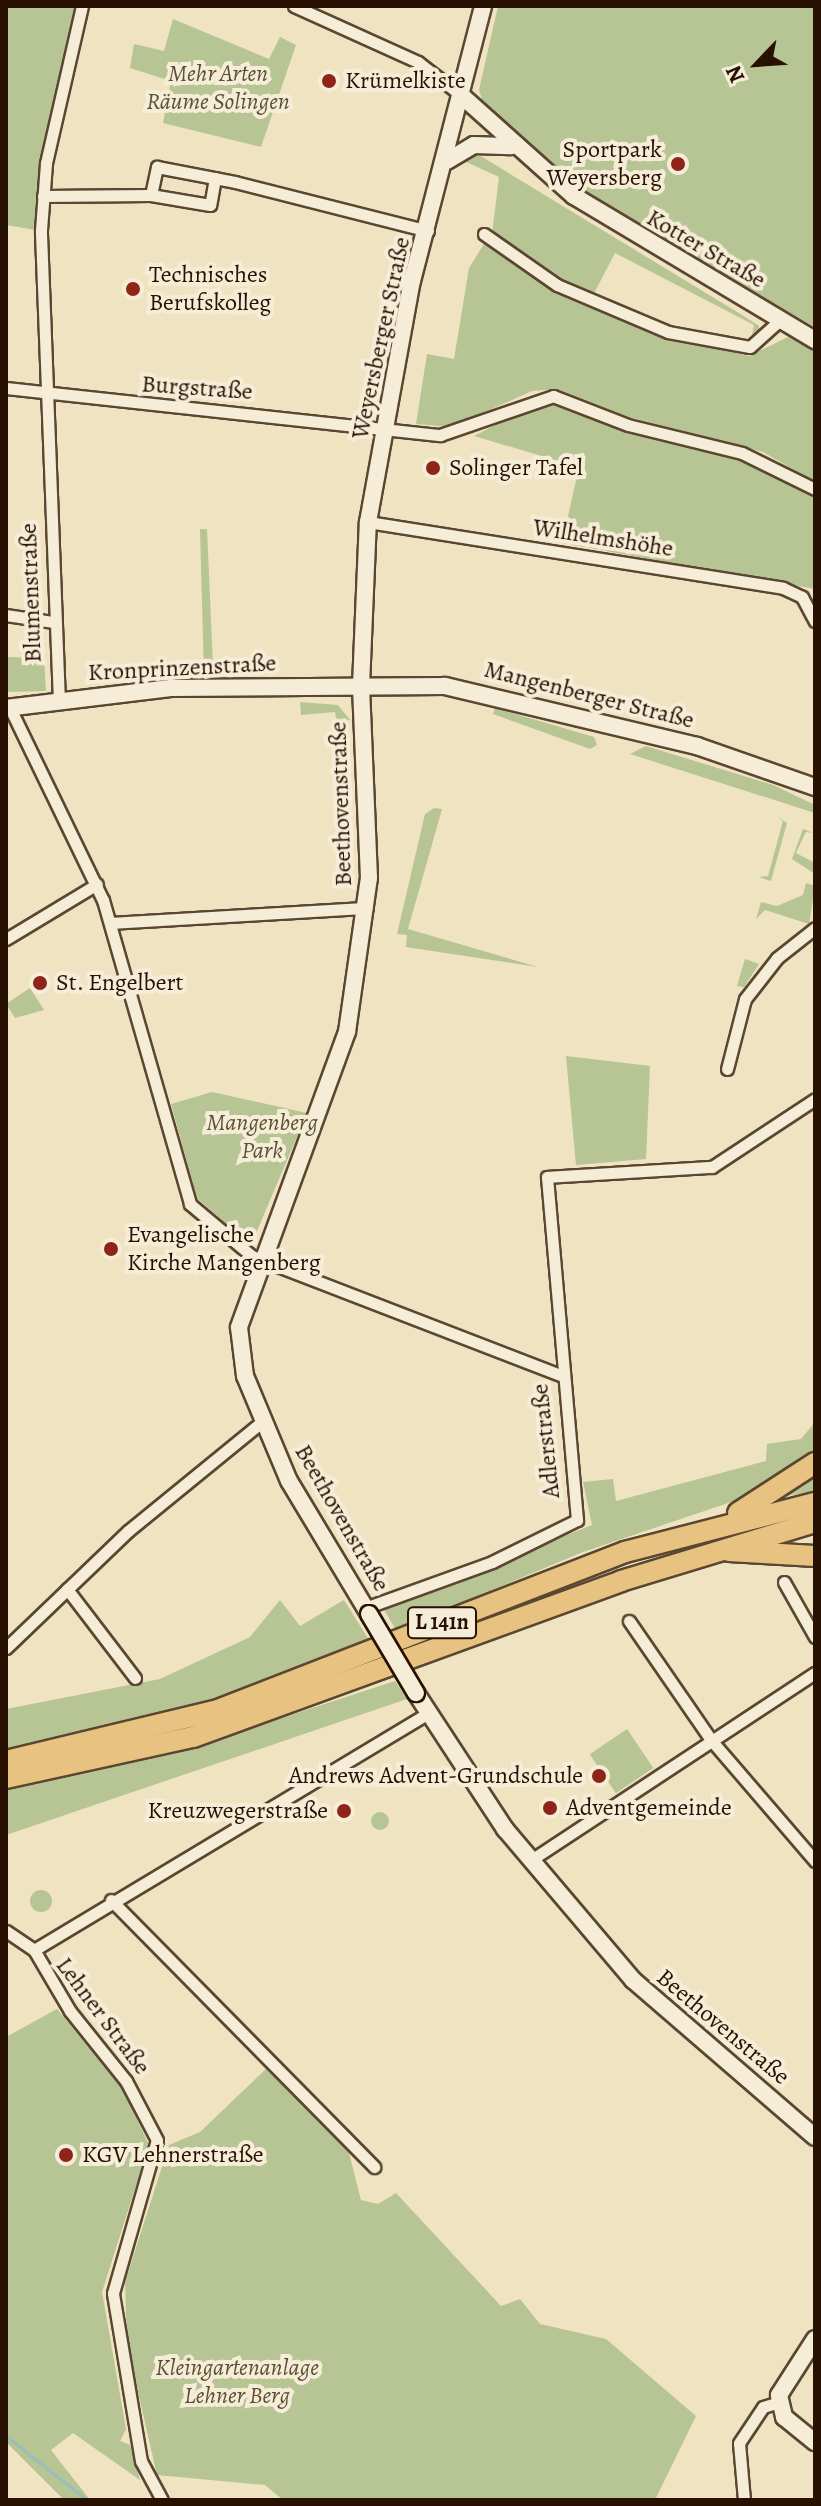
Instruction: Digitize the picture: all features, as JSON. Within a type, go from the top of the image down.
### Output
[{"type":"highway","points":[[719,1524],[815,1463]]},
{"type":"highway","name":"L 141n","points":[[6,1761],[215,1711],[625,1552],[719,1524],[815,1503]]},
{"type":"highway","name":"L 141n","points":[[6,1778],[193,1737],[705,1552],[815,1522]]},
{"type":"highway","points":[[705,1552],[815,1556]]},
{"type":"main road","name":"Weyersberger Straße","points":[[361,686],[368,522],[385,425],[483,6]]},
{"type":"main road","name":"Kotter Straße","points":[[462,96],[511,146],[594,210],[815,340]]},
{"type":"main road","points":[[447,161],[474,145],[511,146]]},
{"type":"main road","name":"Kronprinzenstraße","points":[[8,708],[171,688],[361,686]]},
{"type":"main road","name":"Mangenberger Straße","points":[[361,686],[474,691],[697,746],[810,788]]},
{"type":"main road","name":"Beethovenstraße","points":[[361,686],[371,821],[367,908],[347,1032],[315,1135],[258,1258],[239,1327],[245,1376],[292,1488],[428,1713],[531,1860],[662,2011],[815,2137]]},
{"type":"main road","points":[[815,2339],[780,2388],[779,2402],[784,2417],[815,2442]]},
{"type":"street","name":"Blumenstraße","points":[[59,702],[45,398],[43,196],[82,6]]},
{"type":"street","points":[[294,6],[418,62],[462,96]]},
{"type":"street","points":[[151,195],[157,167],[215,178],[428,231]]},
{"type":"street","points":[[43,196],[151,195],[210,205],[215,178]]},
{"type":"street","name":"Kotter Straße","points":[[484,234],[559,286],[668,332],[750,347],[780,320]]},
{"type":"street","name":"Burgstraße","points":[[6,388],[45,398],[385,425],[449,435],[519,402],[553,396],[628,425],[742,453],[815,489]]},
{"type":"street","name":"Wilhelmshöhe","points":[[368,522],[783,588],[802,597],[815,621]]},
{"type":"street","points":[[6,615],[53,622]]},
{"type":"street","points":[[8,708],[97,884],[111,923],[186,1199],[258,1258],[560,1375]]},
{"type":"street","points":[[6,939],[97,884]]},
{"type":"street","points":[[111,923],[367,908]]},
{"type":"street","points":[[727,1069],[745,999],[777,958],[815,928]]},
{"type":"street","name":"Adlerstraße","points":[[367,1611],[492,1562],[577,1520],[560,1375],[547,1177],[712,1167],[815,1099]]},
{"type":"street","points":[[6,1648],[67,1589],[263,1421]]},
{"type":"street","points":[[784,1582],[815,1637]]},
{"type":"street","points":[[67,1589],[135,1678]]},
{"type":"street","points":[[629,1621],[711,1740],[815,1861]]},
{"type":"street","points":[[531,1860],[815,1673]]},
{"type":"street","name":"Lehner Straße","points":[[162,2500],[141,2461],[113,2293],[157,2140],[126,2081],[62,2000],[34,1950],[111,1900],[428,1713]]},
{"type":"street","points":[[111,1900],[374,2167]]},
{"type":"street","points":[[6,1931],[11,1943],[34,1950]]},
{"type":"street","points":[[744,2500],[739,2443],[763,2407],[779,2402]]},
{"type":"green space","points":[[6,6],[76,6],[43,147],[36,230],[6,225]]},
{"type":"green space","name":"Sportpark Weyersberg","points":[[498,6],[815,6],[815,327],[583,195],[484,106],[479,90]]},
{"type":"green space","name":"Mehr Arten Räume Solingen","points":[[173,19],[269,59],[280,37],[296,45],[261,147],[163,123],[171,81],[130,68],[134,44],[164,51]]},
{"type":"green space","points":[[479,155],[747,318],[759,326],[759,332],[751,341],[754,325],[615,253],[592,297],[565,285],[492,234],[499,177],[464,161]]},
{"type":"green space","points":[[484,244],[564,297],[660,336],[749,356],[788,337],[815,351],[815,482],[763,452],[629,417],[557,389],[532,391],[451,427],[416,424],[427,354],[454,359],[469,268]]},
{"type":"green space","points":[[540,402],[573,407],[631,433],[740,458],[796,484],[815,497],[815,589],[562,543],[579,467],[474,436]]},
{"type":"green space","points":[[200,529],[207,529],[213,666],[273,665],[274,672],[204,674]]},
{"type":"green space","points":[[8,657],[44,658],[46,691],[6,692]]},
{"type":"green space","points":[[300,702],[338,705],[350,720],[337,722],[335,712],[301,715]]},
{"type":"green space","points":[[495,708],[594,737],[597,745],[590,749],[493,714]]},
{"type":"green space","points":[[646,746],[773,785],[815,805],[815,813],[630,754]]},
{"type":"green space","points":[[434,808],[442,809],[408,929],[538,967],[406,947],[407,935],[397,934],[425,814]]},
{"type":"green space","points":[[777,816],[787,823],[771,881],[759,877],[768,876],[783,821]]},
{"type":"green space","points":[[803,829],[813,833],[806,832],[796,853],[815,863],[815,874],[792,859]]},
{"type":"green space","points":[[806,883],[815,886],[809,924],[765,910],[756,919],[761,902],[777,906],[803,895]]},
{"type":"green space","points":[[745,959],[759,964],[744,987],[737,986]]},
{"type":"green space","points":[[30,988],[44,1010],[15,1018],[6,1004]]},
{"type":"green space","points":[[566,1056],[650,1066],[646,1159],[576,1165]]},
{"type":"green space","name":"Mangenberg Park","points":[[212,1092],[307,1113],[251,1245],[197,1198],[171,1104]]},
{"type":"green space","points":[[815,1422],[815,1457],[749,1496],[583,1552],[396,1630],[383,1608],[592,1525],[583,1482],[613,1479],[616,1501],[766,1461],[767,1444],[801,1439]]},
{"type":"green space","points":[[815,1470],[815,1491],[786,1496],[785,1494]]},
{"type":"green space","points":[[280,1600],[300,1626],[344,1600],[369,1640],[209,1705],[6,1753],[6,1709],[160,1679],[250,1637]]},
{"type":"green space","points":[[395,1681],[407,1699],[6,1835],[6,1788],[211,1741]]},
{"type":"green space","points":[[627,1729],[653,1768],[616,1793],[590,1754]]},
{"type":"green space","points":[[376,1812],[384,1812],[389,1821],[387,1828],[376,1830],[371,1825],[371,1817]]},
{"type":"green space","points":[[41,1890],[49,1893],[52,1901],[49,1909],[41,1912],[33,1909],[30,1901],[33,1893]]},
{"type":"green space","points":[[57,2009],[123,2090],[149,2145],[102,2292],[126,2429],[120,2441],[130,2445],[140,2480],[73,2433],[51,2450],[90,2500],[64,2500],[6,2442],[6,2037]]},
{"type":"green space","name":"Kleingartenanlage Lehner Berg","points":[[266,2069],[349,2153],[361,2200],[378,2204],[396,2193],[501,2306],[520,2299],[540,2324],[606,2339],[696,2416],[655,2500],[283,2500],[265,2485],[157,2475],[127,2344],[125,2282],[169,2145],[200,2132]]},
{"type":"waterway","points":[[6,2436],[87,2500]]},
{"type":"place","name":"Krümelkiste","points":[[329,81]]},
{"type":"place","name":"Sportpark Weyersberg","points":[[678,164]]},
{"type":"place","name":"Technisches Berufskolleg","points":[[133,289]]},
{"type":"place","name":"Solinger Tafel","points":[[433,468]]},
{"type":"place","name":"St. Engelbert","points":[[40,983]]},
{"type":"place","name":"Evangelische Kirche Mangenberg","points":[[111,1249]]},
{"type":"place","name":"Andrews Advent-Grundschule","points":[[599,1776]]},
{"type":"place","name":"Adventgemeinde","points":[[550,1808]]},
{"type":"place","name":"Kreuzwegerstraße","points":[[344,1811]]},
{"type":"place","name":"KGV Lehnerstraße","points":[[66,2155]]}]
